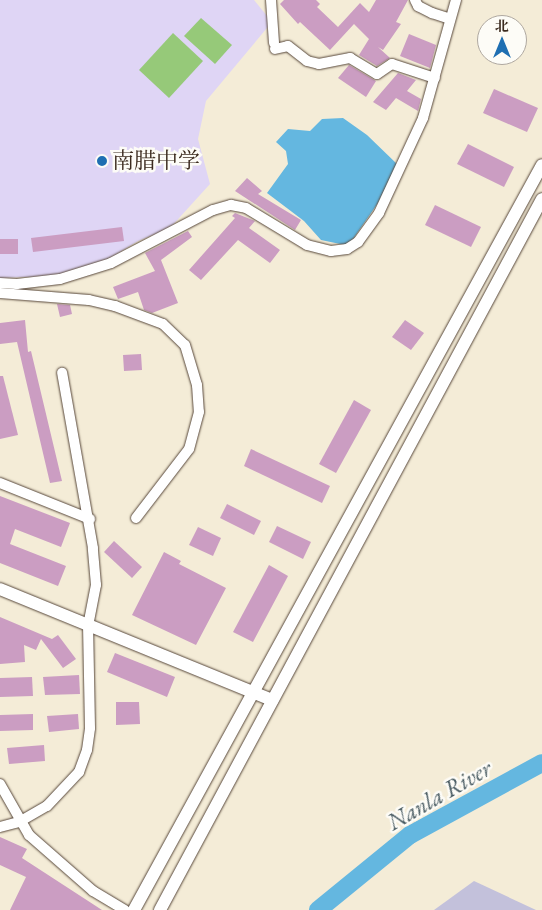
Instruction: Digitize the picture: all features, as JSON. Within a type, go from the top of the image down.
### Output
[{"type":"street","points":[[271,0],[274,46],[288,46],[306,61],[319,64],[350,58],[377,74],[392,64],[435,78]]},
{"type":"street","points":[[415,0],[418,6],[432,13],[450,18]]},
{"type":"street","points":[[0,283],[17,284],[60,279],[111,263],[213,210],[231,204],[246,208],[307,245],[331,250],[347,249],[358,242],[379,213],[423,118],[456,0]]},
{"type":"street","points":[[134,910],[542,165]]},
{"type":"street","points":[[160,910],[542,199]]},
{"type":"street","points":[[0,293],[89,300],[116,306],[163,324],[185,344],[197,385],[199,412],[189,449],[136,518]]},
{"type":"street","points":[[457,322],[471,330]]},
{"type":"street","points":[[0,827],[19,822],[47,806],[65,790],[79,772],[87,750],[90,728],[88,626],[96,585],[90,519],[62,373]]},
{"type":"street","points":[[0,483],[90,519]]},
{"type":"street","points":[[0,589],[272,700]]},
{"type":"street","points":[[0,784],[19,822],[46,853],[93,891],[125,910]]},
{"type":"shaded area","name":"南腊中学","points":[[0,0],[254,0],[272,22],[206,101],[198,139],[210,184],[170,228],[138,241],[102,263],[56,276],[0,278]]},
{"type":"shaded area","points":[[474,881],[536,910],[434,910]]},
{"type":"green space","points":[[201,18],[232,45],[215,64],[184,36]]},
{"type":"green space","points":[[173,33],[203,61],[169,98],[139,70]]},
{"type":"water","points":[[343,118],[367,135],[397,164],[378,203],[353,239],[345,245],[321,240],[304,221],[267,193],[288,164],[286,151],[276,142],[288,129],[310,131],[322,119]]},
{"type":"building","points":[[284,0],[316,0],[320,4],[317,7],[338,27],[360,3],[369,12],[376,0],[408,0],[396,22],[401,24],[383,50],[378,47],[390,58],[377,66],[359,55],[369,39],[354,24],[330,50],[300,22],[298,24],[280,4]]},
{"type":"building","points":[[409,34],[436,45],[430,68],[400,56]]},
{"type":"building","points":[[349,65],[376,81],[366,97],[338,78]]},
{"type":"building","points":[[398,73],[416,80],[407,91],[421,99],[418,111],[396,98],[386,110],[373,102]]},
{"type":"building","points":[[494,89],[538,108],[527,132],[483,113]]},
{"type":"building","points":[[468,144],[514,167],[504,187],[457,164]]},
{"type":"building","points":[[247,178],[262,191],[258,194],[301,220],[295,230],[235,191]]},
{"type":"building","points":[[435,205],[481,227],[471,247],[425,225]]},
{"type":"building","points":[[235,213],[255,221],[249,228],[280,250],[270,263],[238,240],[201,280],[189,270],[235,218],[232,216]]},
{"type":"building","points":[[122,227],[124,241],[33,252],[31,238]]},
{"type":"building","points":[[188,231],[192,237],[161,260],[178,303],[152,313],[144,310],[138,292],[118,299],[113,287],[155,271],[145,253]]},
{"type":"building","points":[[0,239],[18,239],[18,254],[0,254]]},
{"type":"building","points":[[57,304],[70,305],[72,314],[60,317]]},
{"type":"building","points":[[25,320],[28,352],[31,351],[62,481],[50,483],[17,342],[0,344],[0,323]]},
{"type":"building","points":[[405,320],[424,333],[411,350],[392,337]]},
{"type":"building","points":[[141,354],[142,370],[124,371],[123,355]]},
{"type":"building","points":[[0,376],[3,376],[18,435],[0,439]]},
{"type":"building","points":[[354,400],[371,410],[336,473],[319,464]]},
{"type":"building","points":[[251,449],[330,486],[322,503],[244,466]]},
{"type":"building","points":[[0,496],[70,523],[61,547],[15,529],[10,544],[66,566],[58,586],[0,563]]},
{"type":"building","points":[[227,504],[261,521],[254,535],[220,518]]},
{"type":"building","points":[[277,526],[311,542],[303,559],[269,542]]},
{"type":"building","points":[[198,527],[221,538],[213,556],[189,545]]},
{"type":"building","points":[[114,541],[142,567],[132,578],[104,552]]},
{"type":"building","points":[[164,552],[181,561],[179,564],[226,588],[196,645],[132,615]]},
{"type":"building","points":[[269,565],[288,576],[253,642],[233,632]]},
{"type":"building","points":[[0,617],[52,639],[58,635],[76,659],[63,668],[41,639],[36,650],[24,645],[25,662],[0,664]]},
{"type":"building","points":[[115,653],[175,677],[167,697],[107,672]]},
{"type":"building","points":[[79,675],[80,694],[45,695],[43,677]]},
{"type":"building","points":[[32,677],[33,696],[0,697],[0,678]]},
{"type":"building","points":[[116,702],[139,702],[140,724],[116,725]]},
{"type":"building","points":[[33,714],[33,730],[0,731],[0,715]]},
{"type":"building","points":[[78,714],[79,729],[49,732],[47,716]]},
{"type":"building","points":[[44,745],[45,761],[9,764],[7,748]]},
{"type":"building","points":[[0,837],[27,849],[22,858],[102,910],[10,910],[26,877],[0,865]]},
{"type":"waterway","name":"Nanla River","points":[[318,910],[410,835],[542,763]]},
{"type":"place","name":"南腊中学","points":[[102,161]]}]
